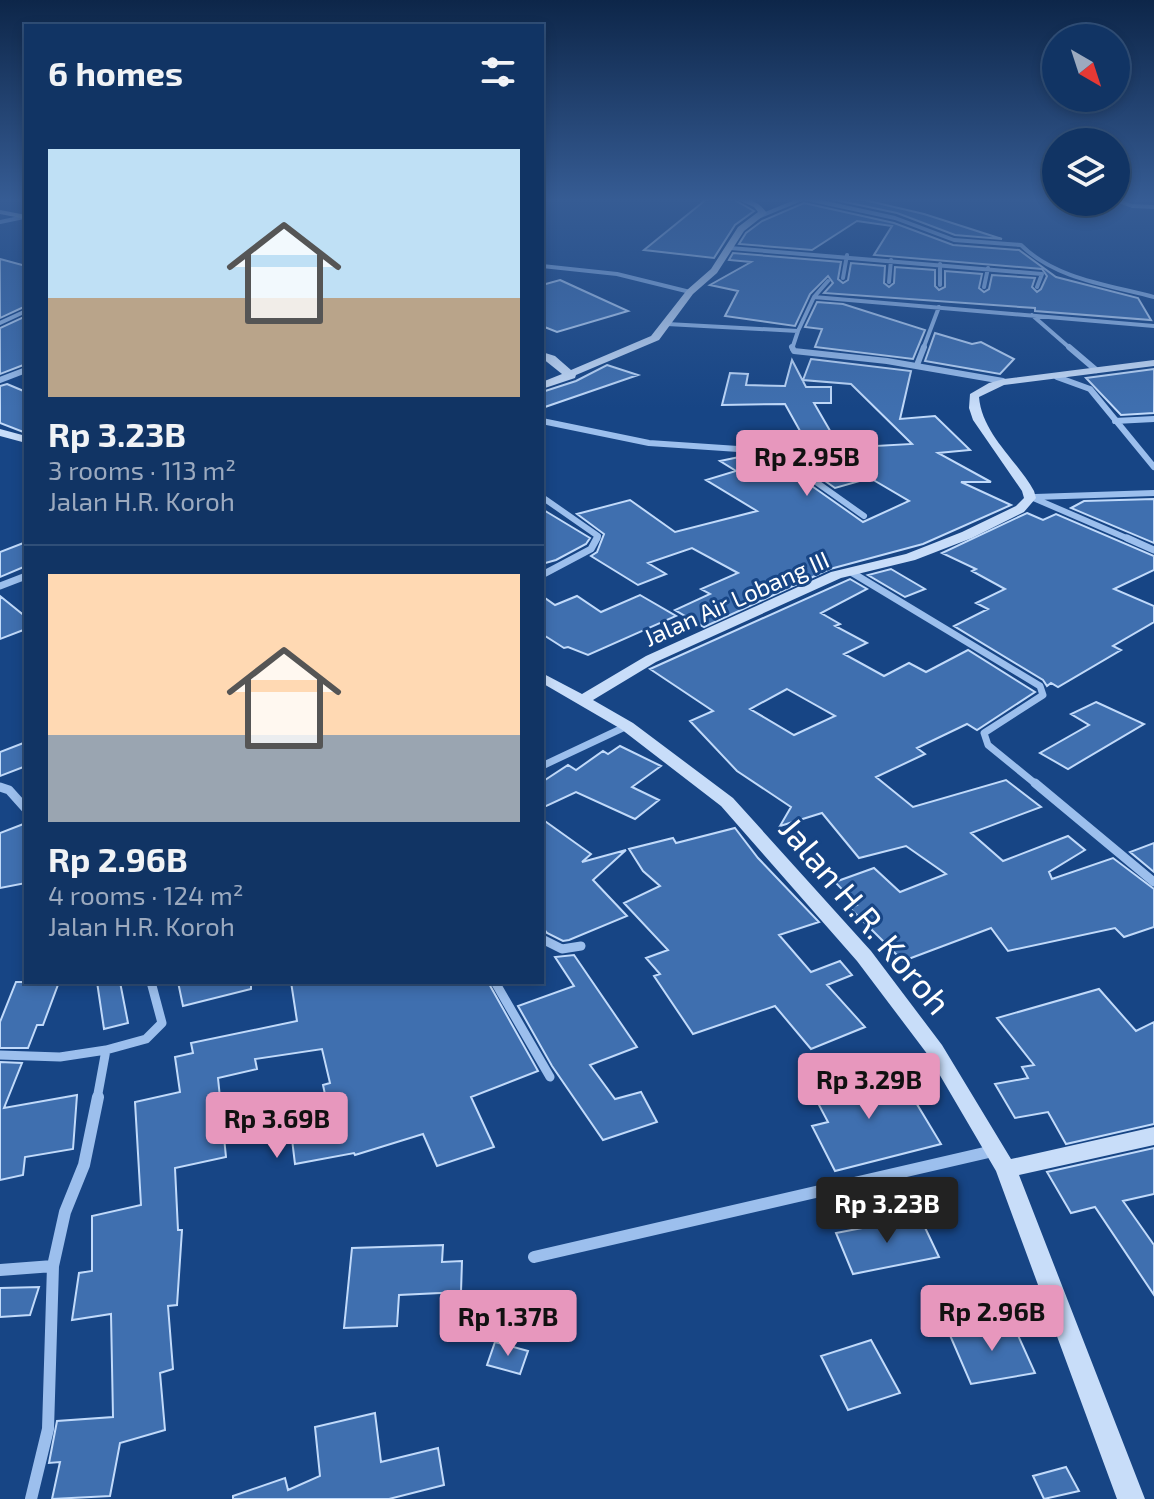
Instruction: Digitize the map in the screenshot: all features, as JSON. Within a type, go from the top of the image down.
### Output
[{"type":"street","points":[[562,268],[660,283],[690,292]]},
{"type":"street","points":[[544,385],[647,343],[667,324],[690,292],[716,268]]},
{"type":"street","points":[[843,278],[845,268]]},
{"type":"street","points":[[889,282],[890,268]]},
{"type":"street","points":[[940,268],[940,285]]},
{"type":"street","points":[[984,287],[988,268],[1042,274],[1037,287]]},
{"type":"street","points":[[1051,268],[1154,297]]},
{"type":"street","points":[[828,281],[814,297],[798,331],[792,348],[794,351],[917,365],[1003,381],[1057,377],[1154,363]]},
{"type":"street","points":[[814,297],[1154,326]]},
{"type":"street","points":[[917,365],[939,307]]},
{"type":"street","points":[[0,323],[24,312]]},
{"type":"street","points":[[1032,315],[1096,370]]},
{"type":"street","points":[[667,324],[798,331]]},
{"type":"street","points":[[544,356],[571,376]]},
{"type":"street","points":[[0,380],[24,371]]},
{"type":"street","points":[[1057,377],[1090,389],[1154,467]]},
{"type":"street","points":[[1003,381],[981,390],[974,396],[972,407],[990,438],[1023,480],[1031,497],[1154,550]]},
{"type":"street","points":[[1115,421],[1154,419]]},
{"type":"street","points":[[544,422],[649,443],[766,451],[785,460],[864,516]]},
{"type":"street","points":[[0,432],[24,439]]},
{"type":"street","points":[[1031,497],[1154,493]]},
{"type":"street","name":"Jalan Air Lobang III","points":[[581,701],[651,659],[836,575],[910,557],[967,535],[1020,509],[1031,497]]},
{"type":"street","points":[[544,498],[598,536],[591,549],[544,574]]},
{"type":"street","points":[[851,572],[1040,686],[1043,695],[984,733],[988,745],[1154,882]]},
{"type":"street","points":[[0,586],[24,577]]},
{"type":"street","name":"Jalan H.R. Koroh","points":[[544,678],[627,726],[727,802],[854,945],[935,1050],[1000,1160],[1131,1499]]},
{"type":"street","points":[[544,765],[627,726]]},
{"type":"street","points":[[0,787],[9,790],[24,807]]},
{"type":"street","points":[[544,940],[562,949],[581,946]]},
{"type":"street","points":[[0,1055],[60,1057],[133,1045],[157,1032],[162,1023],[152,984]]},
{"type":"street","points":[[496,984],[550,1077]]},
{"type":"street","points":[[31,1499],[48,1429],[53,1266],[65,1212],[89,1142],[106,1050]]},
{"type":"street","points":[[534,1257],[1000,1160],[1154,1136]]},
{"type":"street","points":[[0,1270],[53,1266]]},
{"type":"building","points":[[0,268],[24,268],[24,307],[0,318]]},
{"type":"building","points":[[740,268],[840,268],[838,279],[843,283],[848,280],[850,268],[885,268],[884,283],[889,287],[894,283],[895,268],[908,268],[935,270],[935,286],[939,290],[945,287],[945,271],[982,274],[979,288],[984,292],[989,289],[992,275],[1035,278],[1032,287],[1037,292],[1047,276],[1042,269],[1029,268],[1044,268],[1056,277],[1138,298],[1151,320],[1035,311],[1035,308],[824,293],[833,283],[828,276],[810,294],[795,326],[725,316],[738,291],[710,285]]},
{"type":"building","points":[[560,280],[628,311],[557,332],[544,327],[544,284]]},
{"type":"building","points":[[817,302],[843,304],[925,330],[913,359],[815,347],[822,329],[805,327]]},
{"type":"building","points":[[24,317],[24,365],[0,374],[0,328]]},
{"type":"building","points":[[935,333],[972,344],[981,342],[1014,359],[1000,374],[925,361]]},
{"type":"building","points":[[811,359],[911,371],[900,419],[935,416],[970,450],[938,453],[991,482],[961,482],[1011,505],[923,544],[830,569],[704,627],[675,610],[710,594],[701,589],[738,573],[692,548],[648,563],[666,574],[638,585],[591,556],[597,552],[604,534],[577,514],[630,500],[675,532],[757,511],[706,480],[736,471],[720,461],[744,456],[764,457],[782,465],[863,522],[909,501],[870,478],[835,488],[791,457],[814,456],[785,404],[722,405],[730,373],[748,374],[746,385],[785,386],[792,360],[806,387],[831,387],[831,403],[814,403],[840,448],[912,444],[851,384],[803,380]]},
{"type":"building","points":[[607,365],[638,375],[544,407],[544,391],[576,381]]},
{"type":"building","points":[[1154,369],[1154,413],[1121,415],[1086,378]]},
{"type":"building","points":[[7,384],[24,391],[24,432],[0,423],[0,386]]},
{"type":"building","points":[[1154,499],[1154,543],[1071,508],[1084,501]]},
{"type":"building","points":[[544,510],[590,538],[586,544],[544,563]]},
{"type":"building","points":[[1027,513],[1043,520],[1056,514],[1154,556],[1154,570],[1114,589],[1154,606],[1154,622],[1113,646],[1121,650],[1058,687],[1051,683],[1047,686],[1043,680],[954,626],[988,609],[976,603],[1005,589],[972,571],[976,569],[942,553]]},
{"type":"building","points":[[24,543],[24,567],[0,577],[0,552]]},
{"type":"building","points":[[891,569],[925,589],[905,597],[868,575]]},
{"type":"building","points":[[850,579],[867,589],[821,613],[840,624],[835,626],[867,643],[844,654],[884,676],[909,663],[926,672],[968,650],[1035,692],[977,730],[967,724],[917,748],[925,754],[876,777],[913,807],[1006,780],[1041,807],[971,833],[1003,861],[1068,836],[1085,850],[1049,872],[1052,879],[1113,858],[1154,889],[1154,927],[1124,937],[1115,928],[1008,951],[991,928],[903,961],[850,908],[857,905],[835,882],[874,868],[900,892],[946,874],[906,846],[859,858],[822,813],[780,826],[791,807],[737,771],[690,721],[713,711],[650,669]],"holes":[[[787,689],[835,716],[794,735],[750,709]]]},
{"type":"building","points":[[640,595],[676,616],[588,655],[564,648],[544,635],[544,597],[555,605],[577,596],[601,612]]},
{"type":"building","points":[[0,596],[24,615],[24,630],[0,639]]},
{"type":"building","points":[[1096,702],[1144,724],[1068,769],[1040,753],[1089,725],[1071,714]]},
{"type":"building","points":[[24,743],[24,767],[0,776],[0,752]]},
{"type":"building","points":[[620,746],[661,766],[632,787],[659,800],[635,819],[576,792],[544,807],[544,781],[568,765],[576,770],[603,751],[608,754]]},
{"type":"building","points":[[544,820],[591,854],[582,862],[626,850],[593,880],[627,916],[569,940],[563,941],[544,929]]},
{"type":"building","points":[[24,824],[24,883],[0,888],[0,833]]},
{"type":"building","points":[[735,828],[758,858],[819,922],[779,935],[811,972],[840,961],[852,975],[827,985],[865,1027],[811,1049],[775,1006],[693,1034],[654,976],[660,974],[646,958],[668,950],[624,903],[660,886],[643,871],[629,849],[673,838],[676,843]]},
{"type":"building","points":[[1154,843],[1154,872],[1130,852]]},
{"type":"building","points":[[574,955],[637,1047],[590,1065],[615,1099],[641,1092],[657,1122],[603,1140],[552,1066],[518,1006],[574,986],[555,957]]},
{"type":"building","points":[[16,982],[58,984],[43,1025],[37,1025],[28,1048],[0,1048],[0,1022]]},
{"type":"building","points":[[97,984],[120,984],[128,1023],[104,1029]]},
{"type":"building","points":[[178,984],[251,984],[251,989],[183,1006]]},
{"type":"building","points":[[291,984],[489,984],[538,1071],[471,1097],[494,1147],[437,1166],[423,1134],[355,1155],[295,1164],[288,1106],[326,1099],[323,1085],[330,1083],[322,1049],[255,1059],[257,1069],[218,1078],[226,1157],[175,1168],[178,1230],[182,1230],[177,1305],[168,1306],[173,1369],[160,1373],[165,1430],[120,1443],[110,1496],[52,1499],[60,1462],[49,1463],[57,1421],[113,1417],[111,1314],[72,1320],[79,1273],[92,1271],[92,1216],[141,1205],[135,1102],[180,1092],[175,1057],[193,1053],[191,1043],[297,1021]]},
{"type":"building","points":[[1099,989],[1136,1031],[1154,1022],[1154,1124],[1066,1144],[1048,1112],[1015,1118],[995,1084],[1028,1078],[1022,1067],[1034,1065],[997,1018]]},
{"type":"building","points":[[0,1062],[22,1063],[4,1108],[77,1095],[73,1149],[25,1157],[23,1175],[0,1180]]},
{"type":"building","points":[[886,1069],[907,1103],[915,1101],[941,1144],[835,1171],[812,1126],[828,1122],[809,1086]]},
{"type":"building","points":[[1154,1148],[1154,1194],[1123,1201],[1154,1245],[1154,1295],[1095,1207],[1071,1213],[1047,1172]]},
{"type":"building","points":[[920,1217],[939,1257],[853,1274],[836,1233]]},
{"type":"building","points":[[443,1245],[442,1262],[462,1261],[461,1292],[399,1295],[397,1326],[344,1328],[352,1248]]},
{"type":"building","points":[[39,1287],[30,1315],[0,1317],[0,1288]]},
{"type":"building","points":[[1012,1322],[1035,1373],[971,1384],[949,1333]]},
{"type":"building","points":[[871,1340],[900,1393],[848,1410],[821,1356]]},
{"type":"building","points":[[495,1342],[528,1351],[520,1374],[487,1365]]},
{"type":"building","points":[[375,1413],[381,1462],[438,1448],[444,1485],[389,1499],[233,1499],[233,1496],[285,1478],[288,1490],[320,1476],[315,1427]]},
{"type":"building","points":[[1066,1467],[1079,1491],[1044,1499],[1033,1476]]}]
